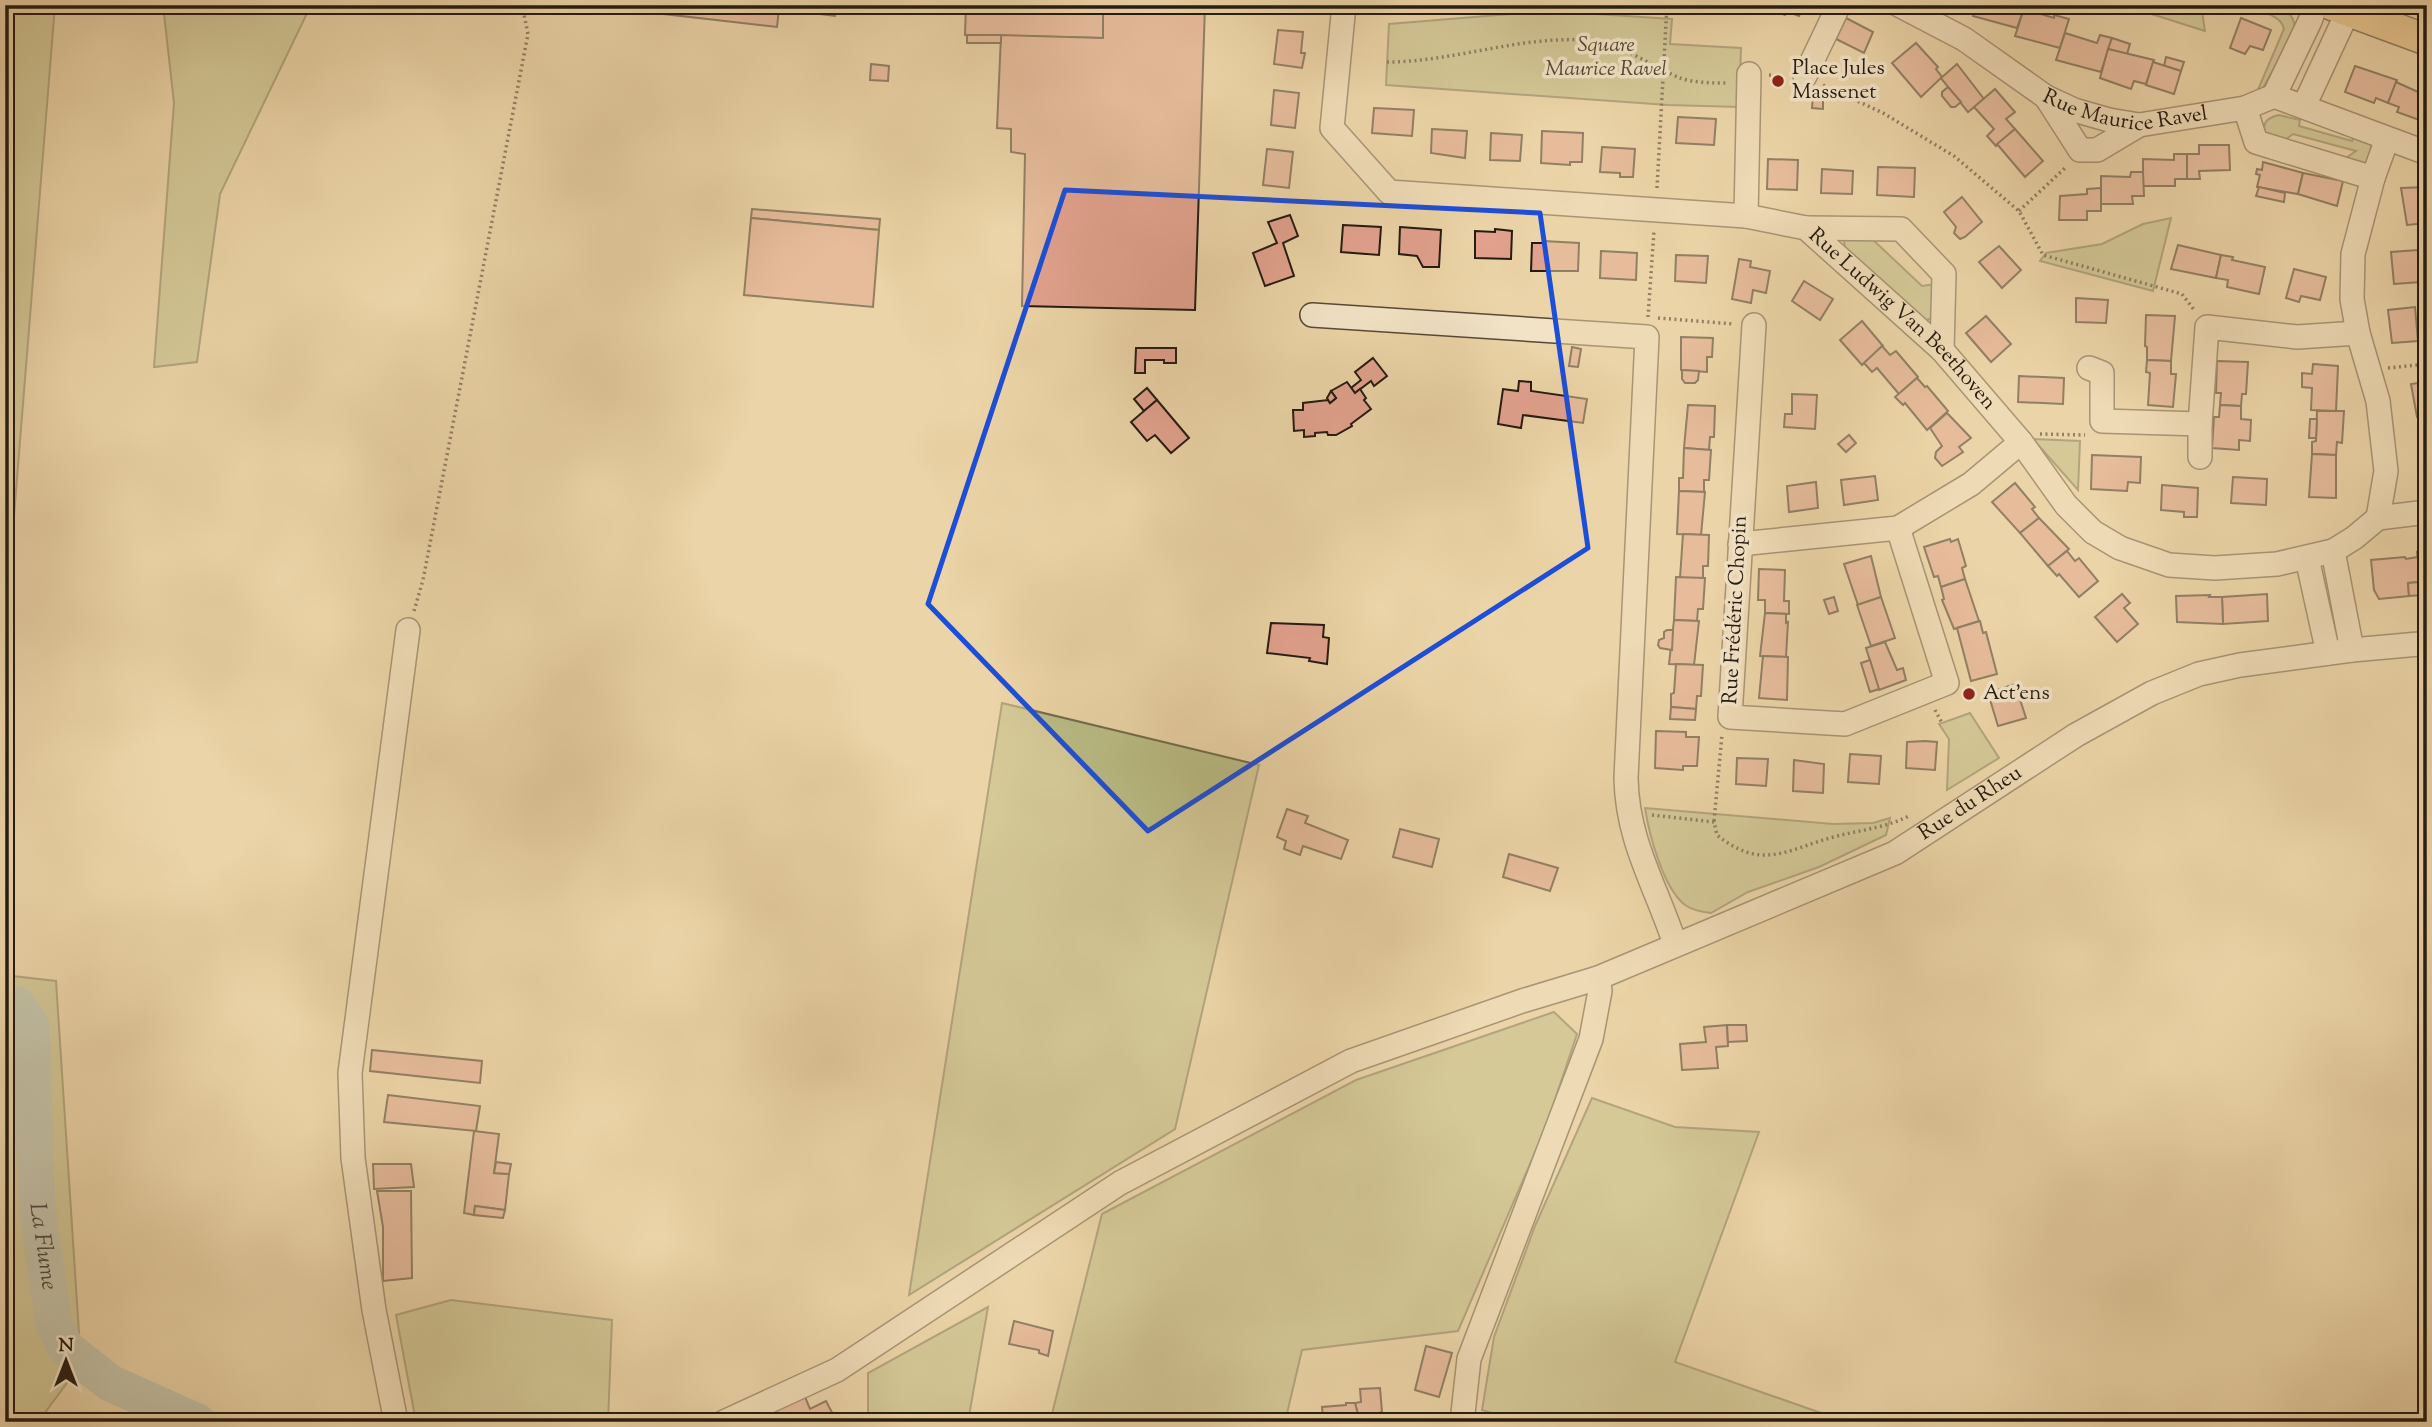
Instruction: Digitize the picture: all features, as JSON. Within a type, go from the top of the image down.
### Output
[{"type":"main road","points":[[2340,8],[2427,40]]},
{"type":"street","name":"Rue Ludwig Van Beethoven","points":[[1344,5],[1332,128],[1389,192],[1745,216],[1806,228],[1942,350],[2017,438],[2066,505],[2093,532],[2120,548],[2169,565],[2215,568],[2277,564],[2307,558],[2333,551],[2378,518]]},
{"type":"street","points":[[1805,76],[1839,5]]},
{"type":"street","name":"Rue Maurice Ravel","points":[[1899,5],[1964,39],[2046,97],[2074,110],[2139,125],[2245,108],[2274,96]]},
{"type":"street","points":[[2316,5],[2311,22],[2274,96],[2427,153]]},
{"type":"street","points":[[2304,106],[2340,8]]},
{"type":"street","points":[[1745,216],[1749,79]]},
{"type":"street","points":[[2046,97],[2080,150],[2098,150],[2139,125]]},
{"type":"street","points":[[2245,108],[2256,142],[2373,178]]},
{"type":"street","points":[[2387,139],[2373,178],[2353,254],[2352,299],[2358,333],[2378,401],[2386,471],[2378,518],[2427,512]]},
{"type":"street","points":[[1806,228],[1901,229],[1944,274],[1942,350]]},
{"type":"street","points":[[1312,315],[1648,327],[1626,778],[1629,814],[1636,843],[1675,944]]},
{"type":"street","name":"Rue Frédéric Chopin","points":[[1754,325],[1730,717],[1845,724],[1947,683],[1899,528]]},
{"type":"street","points":[[2200,457],[2207,327],[2297,337],[2358,333]]},
{"type":"street","points":[[2089,368],[2102,373],[2102,421],[2200,424]]},
{"type":"street","points":[[1740,544],[1899,528],[1971,484],[2017,438]]},
{"type":"street","points":[[2333,551],[2352,650]]},
{"type":"street","points":[[2307,558],[2328,653]]},
{"type":"street","points":[[396,1422],[374,1310],[353,1158],[350,1073],[408,629]]},
{"type":"street","name":"Rue du Rheu","points":[[724,1422],[837,1370],[1119,1183],[1351,1061],[1522,1001],[1598,978],[1895,853],[2076,735],[2152,693],[2209,671],[2240,665],[2427,642]]},
{"type":"street","points":[[1462,1422],[1469,1359],[1591,1039],[1600,991],[1598,978]]},
{"type":"path","points":[[408,629],[425,566],[528,34],[522,5]]},
{"type":"path","points":[[1667,5],[1648,327],[1754,325]]},
{"type":"path","points":[[1387,62],[1411,62],[1555,40],[1599,41],[1681,78],[1805,76],[1883,113],[1954,156],[2019,211],[2043,255],[2182,293],[2207,327]]},
{"type":"path","points":[[2019,211],[2062,172],[2080,150]]},
{"type":"path","points":[[2369,370],[2427,363]]},
{"type":"path","points":[[2017,438],[2092,435],[2102,421]]},
{"type":"path","points":[[1730,717],[1722,733],[1714,822],[1717,835],[1731,847],[1760,855],[1790,851],[1831,837],[1891,825],[1913,814]]},
{"type":"path","points":[[1629,814],[1714,822]]},
{"type":"highlighted area","points":[[1065,190],[1540,213],[1588,548],[1148,831],[928,604]]},
{"type":"green space","points":[[7,5],[55,5],[12,541],[13,976],[56,981],[81,1364],[38,1422],[5,1422]]},
{"type":"green space","points":[[163,5],[311,5],[220,194],[197,362],[154,367],[174,103]]},
{"type":"green space","points":[[2123,5],[2201,5],[2205,31]]},
{"type":"green space","points":[[2236,5],[2274,6],[2289,13],[2293,20],[2295,30],[2262,90],[2257,92],[2284,29],[2282,23],[2271,15]]},
{"type":"green space","name":"Square Maurice Ravel","points":[[1549,11],[1672,19],[1670,44],[1741,48],[1739,107],[1668,105],[1386,85],[1389,24]]},
{"type":"green space","points":[[2279,115],[2300,120],[2299,126],[2352,141],[2355,135],[2370,140],[2370,158],[2366,164],[2343,160],[2356,151],[2293,134],[2281,143],[2264,137],[2266,122]]},
{"type":"green space","points":[[2171,218],[2153,291],[2040,261],[2046,253],[2102,244],[2143,224]]},
{"type":"green space","points":[[1870,237],[1922,286],[1936,284],[1938,315],[1927,320],[1917,319],[1845,248],[1844,241],[1847,238]]},
{"type":"green space","points":[[2033,439],[2080,441],[2078,490]]},
{"type":"green space","points":[[1002,703],[1259,765],[1175,1129],[909,1295]]},
{"type":"green space","points":[[1970,713],[1999,758],[1947,790],[1949,739],[1939,724]]},
{"type":"green space","points":[[1645,808],[1833,824],[1873,823],[1890,818],[1886,835],[1819,867],[1748,892],[1711,913],[1685,905],[1670,886],[1654,846]]},
{"type":"green space","points":[[1554,1012],[1577,1034],[1545,1129],[1458,1331],[1302,1350],[1285,1422],[1050,1422],[1102,1214],[1356,1080]]},
{"type":"green space","points":[[1592,1098],[1675,1127],[1759,1132],[1675,1362],[1847,1422],[1521,1422],[1482,1410],[1494,1337],[1535,1226]]},
{"type":"green space","points":[[451,1300],[612,1320],[608,1422],[416,1422],[396,1315]]},
{"type":"green space","points":[[988,1307],[968,1422],[868,1422],[868,1373]]},
{"type":"building","points":[[665,5],[837,5],[835,16],[779,9],[777,27],[664,14]]},
{"type":"building","points":[[966,5],[1103,5],[1103,38],[965,35]]},
{"type":"building","points":[[1103,5],[1205,5],[1195,310],[1022,306],[1025,154],[1011,152],[1011,129],[997,128],[1001,35],[1103,38]]},
{"type":"building","points":[[1277,5],[1301,5],[1300,10],[1277,8]]},
{"type":"building","points":[[1774,5],[1804,5],[1799,16],[1772,10]]},
{"type":"building","points":[[1976,5],[2025,5],[2017,28],[1973,16]]},
{"type":"building","points":[[2024,9],[2054,18],[2054,15],[2069,19],[2060,48],[2015,36]]},
{"type":"building","points":[[1846,18],[1873,32],[1864,53],[1836,39]]},
{"type":"building","points":[[2241,18],[2271,30],[2263,50],[2250,46],[2245,54],[2230,48]]},
{"type":"building","points":[[1278,30],[1303,32],[1301,53],[1305,53],[1302,68],[1274,64]]},
{"type":"building","points":[[2065,33],[2097,43],[2100,35],[2112,38],[2101,72],[2056,60]]},
{"type":"building","points":[[967,35],[1001,35],[1001,43],[967,43]]},
{"type":"building","points":[[2112,38],[2130,44],[2127,54],[2108,49]]},
{"type":"building","points":[[1916,43],[1938,67],[1936,69],[1942,77],[1921,97],[1892,63]]},
{"type":"building","points":[[2108,49],[2154,60],[2146,84],[2134,81],[2131,89],[2100,78]]},
{"type":"building","points":[[2166,57],[2184,62],[2181,71],[2164,66]]},
{"type":"building","points":[[2153,62],[2181,71],[2174,94],[2146,85]]},
{"type":"building","points":[[871,64],[889,66],[888,81],[870,80]]},
{"type":"building","points":[[1957,64],[1984,99],[1968,112],[1941,78]]},
{"type":"building","points":[[2355,66],[2397,80],[2388,103],[2376,98],[2374,103],[2345,92]]},
{"type":"building","points":[[2396,82],[2427,96],[2427,108],[2422,121],[2397,112],[2399,107],[2388,103]]},
{"type":"building","points":[[1948,87],[1961,102],[1955,107],[1951,107],[1942,96],[1942,92]]},
{"type":"building","points":[[1995,89],[2015,112],[2006,119],[2015,129],[1996,146],[1987,136],[1994,129],[1974,107]]},
{"type":"building","points":[[1274,90],[1299,93],[1295,128],[1271,125]]},
{"type":"building","points":[[1813,96],[1823,96],[1823,109],[1812,108]]},
{"type":"building","points":[[1374,108],[1414,110],[1412,136],[1372,133]]},
{"type":"building","points":[[1678,117],[1716,119],[1714,145],[1676,143]]},
{"type":"building","points":[[1432,129],[1467,131],[1465,158],[1431,153]]},
{"type":"building","points":[[2015,129],[2043,161],[2025,177],[1997,144]]},
{"type":"building","points":[[1542,131],[1583,133],[1582,162],[1570,162],[1570,165],[1541,163]]},
{"type":"building","points":[[1491,133],[1522,135],[1520,161],[1490,160]]},
{"type":"building","points":[[2199,145],[2229,145],[2230,170],[2199,171],[2200,179],[2187,179],[2187,154],[2199,154]]},
{"type":"building","points":[[1602,147],[1635,149],[1633,177],[1600,172]]},
{"type":"building","points":[[1267,149],[1293,152],[1289,188],[1263,185]]},
{"type":"building","points":[[2174,154],[2187,154],[2187,179],[2175,179],[2175,186],[2143,186],[2143,159],[2174,160]]},
{"type":"building","points":[[1768,159],[1798,160],[1797,190],[1767,189]]},
{"type":"building","points":[[2263,162],[2303,173],[2298,194],[2257,187],[2260,175],[2256,174],[2257,169],[2262,170]]},
{"type":"building","points":[[1878,167],[1915,168],[1914,197],[1877,195]]},
{"type":"building","points":[[1822,169],[1853,171],[1852,194],[1821,193]]},
{"type":"building","points":[[2131,172],[2143,172],[2144,196],[2132,196],[2133,204],[2101,204],[2101,176],[2130,177]]},
{"type":"building","points":[[2303,173],[2343,181],[2337,206],[2298,194]]},
{"type":"building","points":[[2259,187],[2285,193],[2284,202],[2256,196]]},
{"type":"building","points":[[2427,187],[2427,223],[2407,225],[2401,188]]},
{"type":"building","points":[[2101,188],[2101,211],[2087,211],[2087,220],[2059,220],[2060,196],[2087,194],[2087,189]]},
{"type":"building","points":[[1962,197],[1982,222],[1960,239],[1954,233],[1956,227],[1944,212]]},
{"type":"building","points":[[752,209],[880,219],[879,230],[751,218]]},
{"type":"building","points":[[1290,215],[1298,236],[1283,243],[1294,276],[1265,286],[1253,253],[1277,243],[1268,222]]},
{"type":"building","points":[[751,218],[879,230],[873,307],[744,295]]},
{"type":"building","points":[[1343,225],[1381,227],[1379,255],[1341,252]]},
{"type":"building","points":[[1400,227],[1441,230],[1439,267],[1423,267],[1417,256],[1399,254]]},
{"type":"building","points":[[1495,229],[1512,231],[1511,259],[1475,258],[1475,231],[1495,232]]},
{"type":"building","points":[[1532,243],[1579,243],[1578,271],[1531,271]]},
{"type":"building","points":[[2178,245],[2221,255],[2216,278],[2171,269]]},
{"type":"building","points":[[1999,246],[2021,270],[2002,288],[1979,262]]},
{"type":"building","points":[[2418,250],[2421,282],[2394,284],[2391,252]]},
{"type":"building","points":[[1601,251],[1637,253],[1636,280],[1600,278]]},
{"type":"building","points":[[1676,255],[1708,256],[1706,283],[1675,281]]},
{"type":"building","points":[[2221,255],[2265,267],[2259,294],[2227,287],[2228,280],[2216,278]]},
{"type":"building","points":[[1739,259],[1751,261],[1750,267],[1770,271],[1766,293],[1753,290],[1751,303],[1732,299]]},
{"type":"building","points":[[2294,269],[2326,277],[2320,300],[2301,296],[2299,302],[2286,298]]},
{"type":"building","points":[[1804,281],[1833,299],[1820,320],[1792,301]]},
{"type":"building","points":[[2076,298],[2108,300],[2106,323],[2076,322]]},
{"type":"building","points":[[2415,307],[2418,341],[2392,343],[2388,310]]},
{"type":"building","points":[[2146,315],[2175,316],[2171,361],[2147,360]]},
{"type":"building","points":[[1986,316],[2011,344],[1991,362],[1966,333]]},
{"type":"building","points":[[1862,321],[1883,346],[1862,365],[1840,340]]},
{"type":"building","points":[[1681,337],[1713,338],[1712,357],[1707,357],[1707,372],[1681,370]]},
{"type":"building","points":[[1882,346],[1890,355],[1896,351],[1918,377],[1899,394],[1877,368],[1872,372],[1864,363]]},
{"type":"building","points":[[1572,347],[1581,349],[1578,367],[1569,366]]},
{"type":"building","points":[[1136,348],[1176,348],[1176,363],[1145,360],[1145,373],[1135,373]]},
{"type":"building","points":[[1373,358],[1387,376],[1374,386],[1371,381],[1355,393],[1351,388],[1361,380],[1355,372]]},
{"type":"building","points":[[2147,360],[2171,361],[2171,374],[2176,374],[2173,407],[2148,405],[2150,373],[2146,372]]},
{"type":"building","points":[[2217,361],[2248,362],[2246,394],[2242,394],[2241,406],[2220,405],[2221,393],[2216,393]]},
{"type":"building","points":[[2313,364],[2338,366],[2336,411],[2311,410],[2312,388],[2302,387],[2302,373],[2312,374]]},
{"type":"building","points":[[1682,370],[1699,371],[1698,380],[1695,383],[1685,383]]},
{"type":"building","points":[[2019,376],[2064,378],[2063,404],[2018,402]]},
{"type":"building","points":[[1917,378],[1948,411],[1927,430],[1905,403],[1903,405],[1895,397]]},
{"type":"building","points":[[1519,381],[1531,382],[1531,391],[1587,399],[1583,423],[1523,415],[1521,428],[1498,424],[1503,389],[1518,391]]},
{"type":"building","points":[[1347,382],[1355,393],[1360,389],[1371,409],[1351,424],[1352,426],[1336,435],[1328,435],[1327,432],[1304,437],[1304,430],[1294,431],[1293,410],[1303,410],[1303,403],[1328,400],[1330,403],[1336,398],[1331,391]]},
{"type":"building","points":[[2427,382],[2427,416],[2417,417],[2411,384]]},
{"type":"building","points":[[1147,388],[1157,400],[1144,411],[1134,399]]},
{"type":"building","points":[[1331,391],[1336,398],[1330,403],[1327,398]]},
{"type":"building","points":[[1792,394],[1817,395],[1815,429],[1784,427],[1785,414],[1792,414]]},
{"type":"building","points":[[1157,400],[1189,438],[1171,453],[1155,435],[1147,441],[1131,422]]},
{"type":"building","points":[[1688,405],[1715,406],[1714,437],[1710,437],[1709,450],[1684,448]]},
{"type":"building","points":[[2220,405],[2241,406],[2241,419],[2251,420],[2250,441],[2239,440],[2239,450],[2212,448],[2214,417],[2219,417]]},
{"type":"building","points":[[2317,411],[2344,411],[2342,443],[2337,442],[2336,455],[2312,454],[2312,442],[2316,441]]},
{"type":"building","points":[[1947,413],[1971,438],[1959,447],[1963,452],[1942,466],[1935,458],[1936,452],[1942,446],[1930,428]]},
{"type":"building","points":[[2310,419],[2317,419],[2316,438],[2309,438]]},
{"type":"building","points":[[1849,435],[1856,443],[1846,452],[1838,444]]},
{"type":"building","points":[[2427,443],[2427,478],[2426,478],[2421,444]]},
{"type":"building","points":[[1684,448],[1711,450],[1709,480],[1704,480],[1704,492],[1679,491],[1679,478],[1683,478]]},
{"type":"building","points":[[2312,454],[2336,455],[2336,498],[2309,497]]},
{"type":"building","points":[[2092,455],[2141,457],[2140,483],[2128,482],[2127,491],[2091,489]]},
{"type":"building","points":[[1875,476],[1878,500],[1844,505],[1841,480]]},
{"type":"building","points":[[2233,477],[2267,479],[2266,505],[2231,503]]},
{"type":"building","points":[[1816,482],[1818,508],[1789,512],[1787,486]]},
{"type":"building","points":[[2015,483],[2035,507],[2032,509],[2039,518],[2020,533],[1992,502]]},
{"type":"building","points":[[2162,485],[2198,488],[2197,517],[2184,517],[2184,512],[2161,510]]},
{"type":"building","points":[[1679,491],[1705,492],[1701,535],[1677,534]]},
{"type":"building","points":[[2039,518],[2069,549],[2048,566],[2020,533]]},
{"type":"building","points":[[1683,534],[1709,535],[1708,566],[1703,566],[1703,579],[1680,578]]},
{"type":"building","points":[[1950,539],[1951,542],[1958,539],[1966,566],[1962,568],[1965,579],[1941,587],[1938,576],[1934,577],[1924,547]]},
{"type":"building","points":[[2067,551],[2075,561],[2079,558],[2098,581],[2079,597],[2059,574],[2057,576],[2048,566]]},
{"type":"building","points":[[2427,551],[2427,581],[2420,582],[2417,552]]},
{"type":"building","points":[[1871,556],[1881,597],[1858,605],[1844,564]]},
{"type":"building","points":[[2418,557],[2420,582],[2408,583],[2409,596],[2379,599],[2374,590],[2371,560]]},
{"type":"building","points":[[1759,569],[1785,570],[1784,601],[1789,601],[1789,614],[1765,613],[1765,600],[1758,600]]},
{"type":"building","points":[[1676,577],[1705,578],[1703,609],[1698,609],[1697,621],[1674,620]]},
{"type":"building","points":[[1965,579],[1979,621],[1954,629],[1942,600],[1941,587]]},
{"type":"building","points":[[2420,582],[2422,595],[2409,596],[2408,583]]},
{"type":"building","points":[[2122,594],[2130,603],[2124,608],[2138,624],[2117,642],[2095,617]]},
{"type":"building","points":[[2267,594],[2268,621],[2223,624],[2222,597]]},
{"type":"building","points":[[2210,595],[2209,597],[2222,597],[2223,624],[2177,622],[2176,596]]},
{"type":"building","points":[[1834,597],[1838,611],[1829,614],[1824,600]]},
{"type":"building","points":[[1881,597],[1895,638],[1871,646],[1857,605]]},
{"type":"building","points":[[1765,613],[1786,614],[1786,657],[1760,656]]},
{"type":"building","points":[[1674,620],[1699,621],[1694,665],[1669,664]]},
{"type":"building","points":[[1980,621],[1983,633],[1986,632],[1997,674],[1971,681],[1957,628]]},
{"type":"building","points":[[1271,623],[1324,625],[1323,637],[1329,638],[1327,664],[1309,661],[1310,658],[1267,653]]},
{"type":"building","points":[[1667,630],[1673,630],[1672,650],[1660,648],[1658,645]]},
{"type":"building","points":[[1885,642],[1897,670],[1903,668],[1906,680],[1879,690],[1866,648]]},
{"type":"building","points":[[1763,656],[1788,657],[1787,700],[1759,698]]},
{"type":"building","points":[[1870,660],[1879,689],[1870,692],[1861,663]]},
{"type":"building","points":[[1676,664],[1703,665],[1701,696],[1697,696],[1696,709],[1671,707]]},
{"type":"building","points":[[2015,684],[2026,718],[1998,726],[1988,693]]},
{"type":"building","points":[[1671,707],[1696,709],[1695,720],[1670,719]]},
{"type":"building","points":[[1656,731],[1686,732],[1686,737],[1699,737],[1697,766],[1683,766],[1683,770],[1655,768]]},
{"type":"building","points":[[1907,742],[1937,742],[1935,770],[1906,768]]},
{"type":"building","points":[[1850,754],[1881,756],[1879,784],[1848,782]]},
{"type":"building","points":[[1737,758],[1768,759],[1766,786],[1736,784]]},
{"type":"building","points":[[1794,760],[1824,764],[1823,793],[1793,791]]},
{"type":"building","points":[[1287,809],[1308,816],[1305,823],[1348,840],[1341,859],[1303,846],[1300,855],[1284,849],[1286,841],[1277,837]]},
{"type":"building","points":[[1400,829],[1439,839],[1432,867],[1393,857]]},
{"type":"building","points":[[1509,854],[1558,868],[1550,891],[1503,877]]},
{"type":"building","points":[[1727,1025],[1728,1046],[1716,1047],[1718,1068],[1682,1070],[1680,1044],[1706,1042],[1704,1027]]},
{"type":"building","points":[[1727,1025],[1746,1025],[1747,1041],[1728,1042]]},
{"type":"building","points":[[372,1050],[482,1061],[480,1083],[370,1071]]},
{"type":"building","points":[[388,1095],[480,1106],[476,1131],[384,1122]]},
{"type":"building","points":[[474,1131],[499,1134],[494,1173],[509,1174],[505,1210],[475,1206],[474,1215],[464,1213]]},
{"type":"building","points":[[496,1162],[511,1164],[509,1174],[494,1173]]},
{"type":"building","points":[[373,1164],[411,1164],[414,1187],[374,1189]]},
{"type":"building","points":[[377,1191],[411,1191],[412,1278],[383,1281],[383,1227]]},
{"type":"building","points":[[475,1206],[505,1210],[503,1218],[474,1215]]},
{"type":"building","points":[[1014,1321],[1053,1331],[1048,1356],[1039,1353],[1039,1350],[1009,1344]]},
{"type":"building","points":[[1426,1346],[1452,1353],[1439,1397],[1415,1390]]},
{"type":"building","points":[[1380,1388],[1380,1422],[1360,1422],[1355,1403],[1361,1402],[1360,1389]]},
{"type":"building","points":[[805,1397],[810,1409],[826,1401],[836,1420],[774,1422],[770,1413]]},
{"type":"building","points":[[1355,1403],[1360,1422],[1313,1422],[1323,1417],[1322,1407]]},
{"type":"waterway","name":"La Flume","points":[[5,1001],[17,1005],[31,1025],[37,1208],[54,1324],[66,1348],[110,1383],[197,1422]]},
{"type":"place","name":"Place Jules Massenet","points":[[1778,81]]},
{"type":"place","name":"Act’ens","points":[[1969,694]]}]
